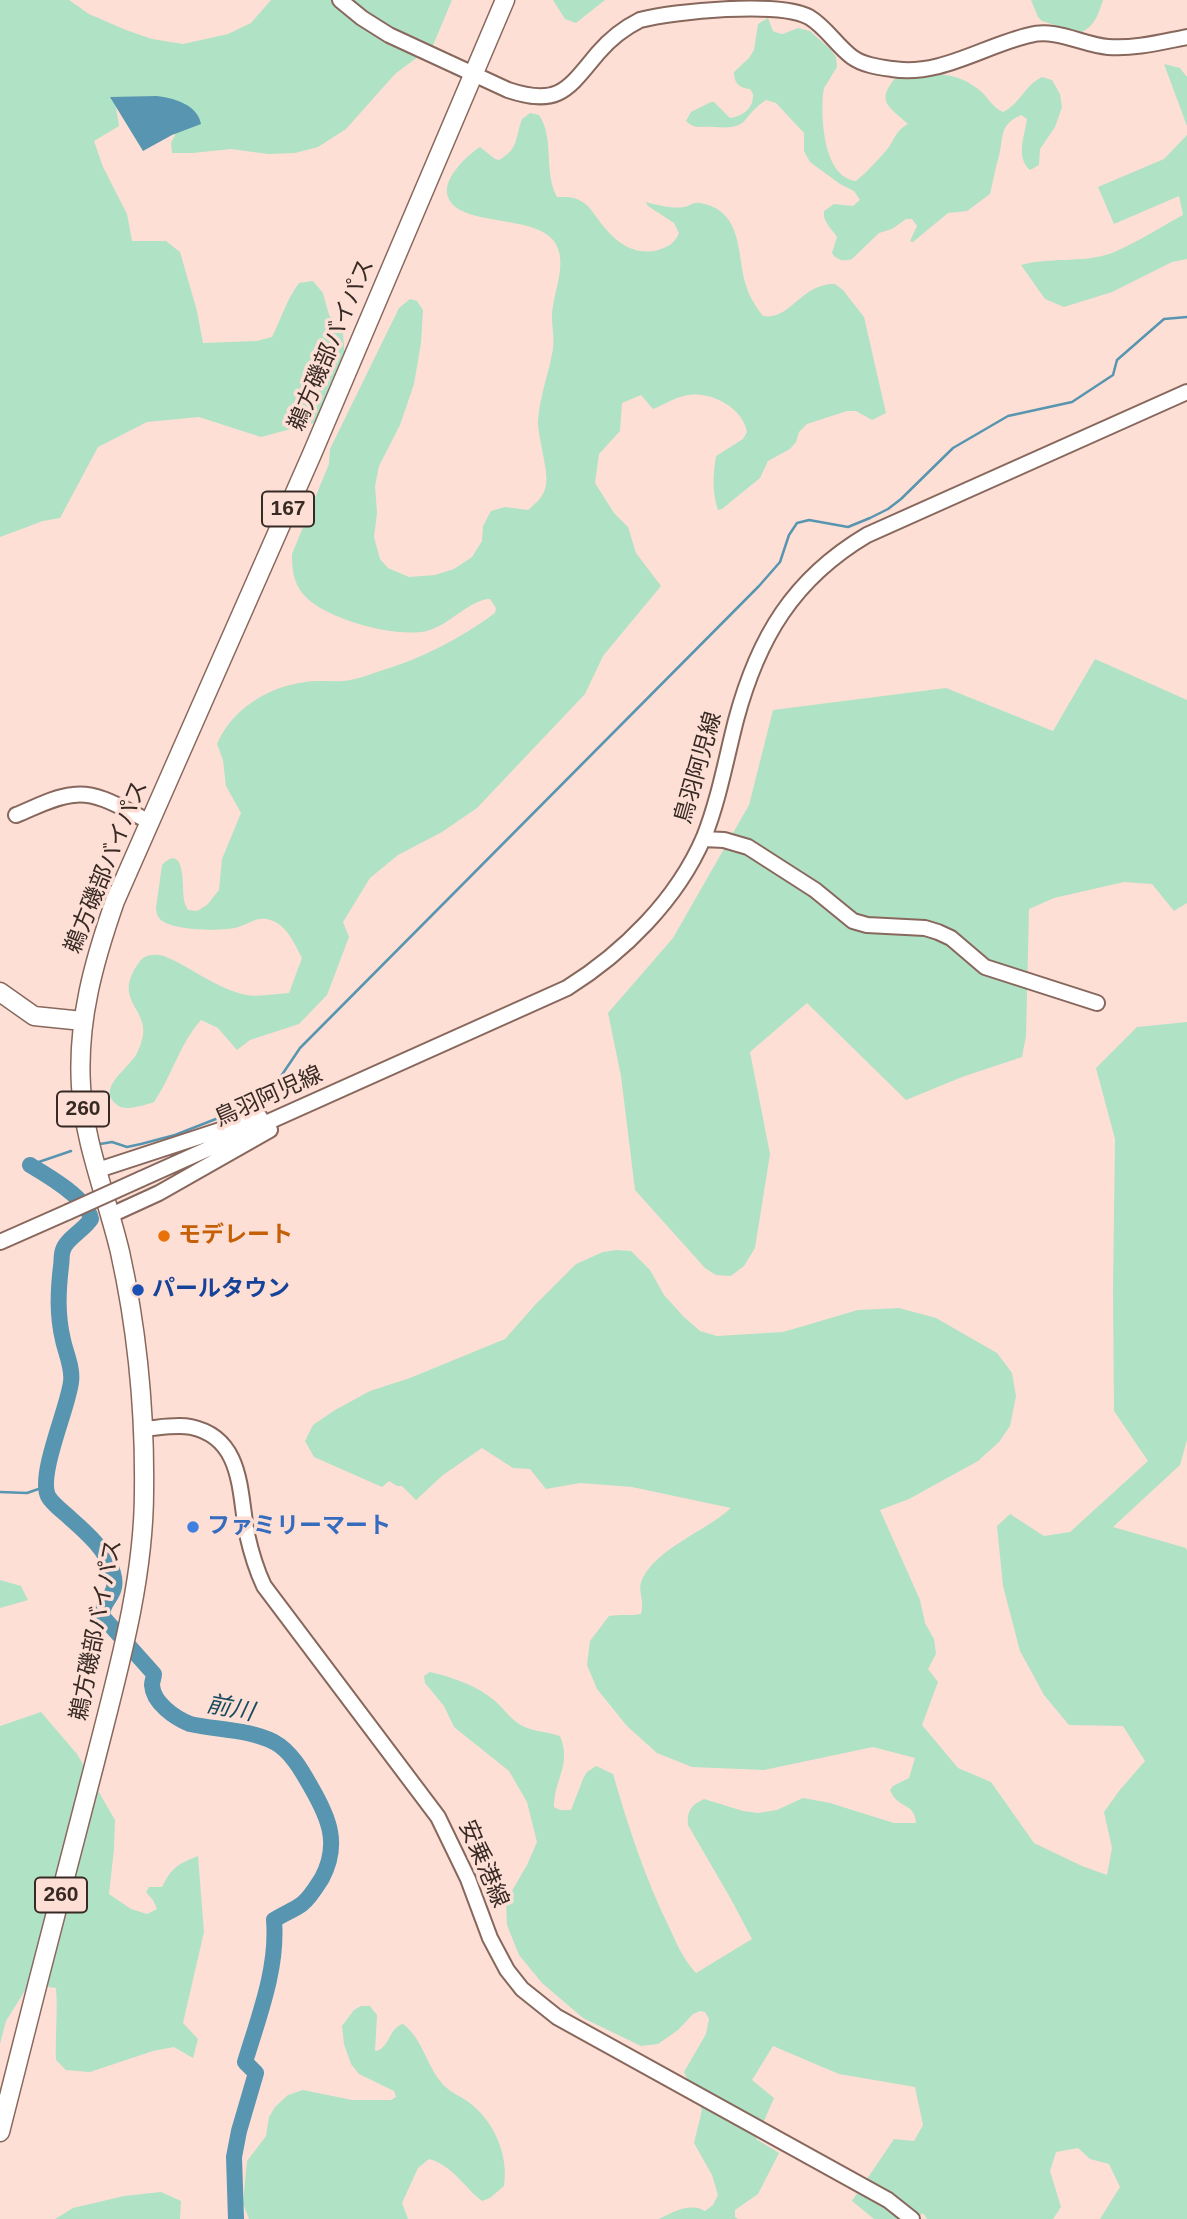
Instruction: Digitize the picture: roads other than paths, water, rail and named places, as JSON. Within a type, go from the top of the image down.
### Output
[{"type":"highway","name":"鵜方磯部バイパス","points":[[0,2132],[126,1632],[142,1526],[142,1429],[133,1315],[111,1215],[84,1121],[80,1084],[83,1021],[92,969],[115,901],[312,454],[505,0]]},
{"type":"highway","points":[[0,992],[34,1016],[83,1021]]},
{"type":"main road","points":[[340,0],[389,35],[509,90],[543,97],[569,88],[610,41],[629,25],[651,17],[725,9],[795,12],[820,25],[852,57],[865,64],[895,70],[914,70],[944,64],[1031,34],[1057,35],[1087,44],[1110,47],[1143,46],[1187,37]]},
{"type":"main road","name":"鳥羽阿児線","points":[[0,1242],[567,988],[590,973],[633,938],[669,895],[703,839],[722,781],[738,714],[762,647],[786,605],[823,566],[867,535],[1187,392]]},
{"type":"main road","points":[[16,816],[63,797],[83,794],[103,800],[150,822]]},
{"type":"main road","points":[[703,839],[724,840],[748,847],[815,890],[853,921],[867,925],[913,927],[939,932],[985,967],[1097,1003]]},
{"type":"main road","points":[[98,1170],[332,1094]]},
{"type":"main road","points":[[111,1215],[159,1193],[332,1094]]},
{"type":"main road","name":"安乗港線","points":[[142,1429],[183,1426],[195,1428],[217,1439],[225,1447],[236,1466],[252,1554],[264,1586],[438,1817],[468,1879],[490,1938],[507,1970],[522,1989],[557,2017],[888,2200],[912,2219]]},
{"type":"water","points":[[157,96],[190,107],[199,117],[201,124],[172,135],[143,151],[110,97]]},
{"type":"waterway","points":[[100,1144],[112,1142],[127,1147],[175,1135],[249,1106],[269,1094],[300,1048],[759,586],[780,562],[789,535],[797,523],[809,520],[848,527],[888,509],[953,448],[1008,416],[1072,402],[1113,375],[1117,360],[1164,319],[1187,317]]},
{"type":"waterway","points":[[30,1165],[71,1151]]},
{"type":"waterway","name":"前川","points":[[30,1165],[74,1195],[88,1211],[91,1219],[68,1242],[62,1254],[59,1312],[71,1377],[69,1393],[50,1457],[46,1486],[48,1496],[90,1537],[107,1558],[113,1573],[114,1587],[104,1606],[103,1617],[154,1674],[153,1692],[161,1704],[190,1724],[254,1735],[280,1746],[296,1762],[308,1781],[330,1831],[330,1854],[318,1885],[302,1904],[274,1920],[270,1974],[245,2062],[256,2073],[234,2157],[236,2219]]},
{"type":"waterway","points":[[0,1492],[27,1493],[47,1486]]},
{"type":"place","name":"モデレート","points":[[164,1236]]},
{"type":"place","name":"パールタウン","points":[[138,1290]]},
{"type":"place","name":"ファミリーマート","points":[[193,1527]]}]
